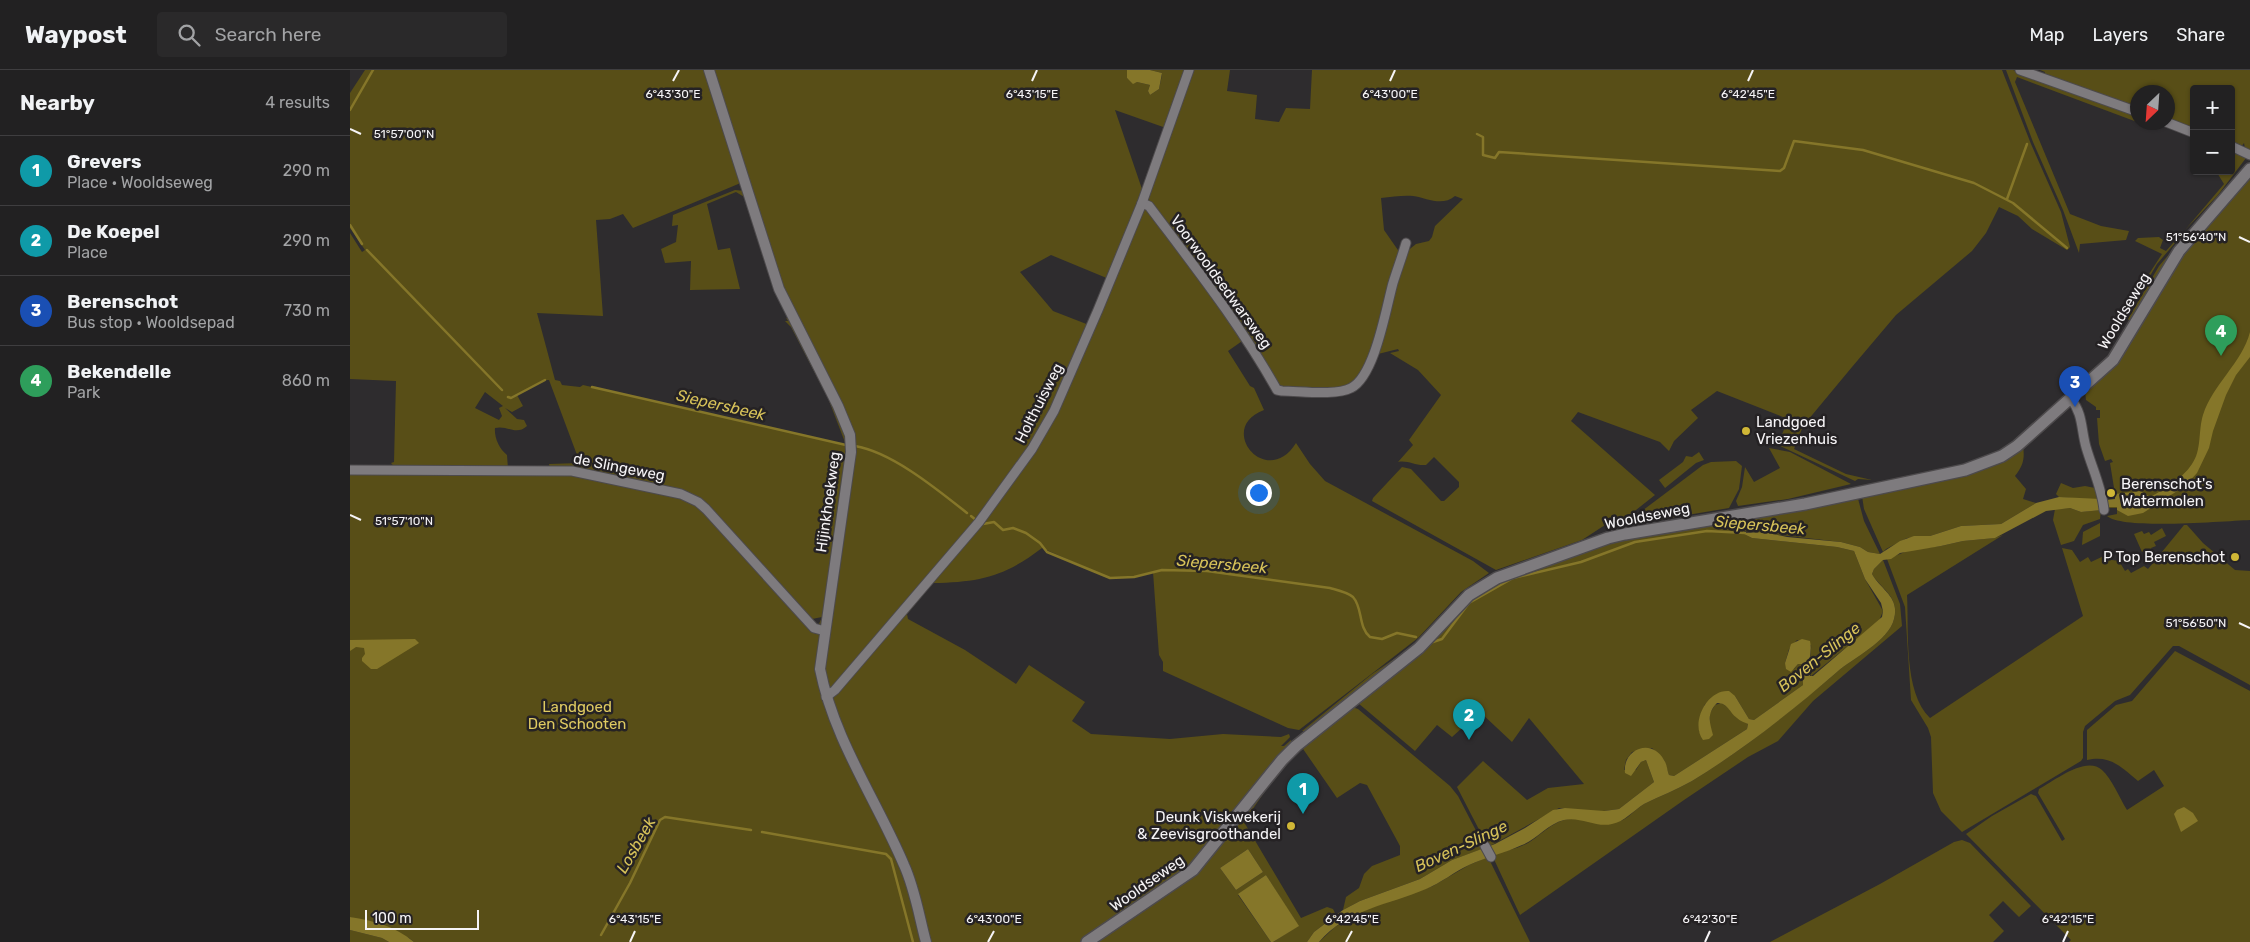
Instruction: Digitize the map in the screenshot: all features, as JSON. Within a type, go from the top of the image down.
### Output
[{"type":"main road","name":"Wooldseweg","points":[[1087,942],[1193,870],[1282,760],[1296,746],[1419,648],[1458,605],[1486,584],[1608,538],[1805,504],[1982,465],[2002,456],[2017,446],[2113,360],[2179,251],[2250,169]]},
{"type":"street","name":"Hijinkhoekweg","points":[[709,70],[779,289],[838,406],[850,435],[851,452],[820,668],[826,696],[838,733],[904,865],[926,942]]},
{"type":"street","name":"Holthuisweg","points":[[826,696],[835,690],[979,522],[1032,449],[1061,396],[1142,203],[1190,70]]},
{"type":"street","points":[[2020,70],[2130,109]]},
{"type":"street","points":[[2175,125],[2190,131]]},
{"type":"street","points":[[2235,148],[2250,155]]},
{"type":"street","name":"Voorwooldsedwarsweg","points":[[1142,203],[1149,206],[1211,288],[1247,338],[1277,390],[1282,391],[1339,391],[1350,389],[1358,382],[1374,353],[1406,243]]},
{"type":"street","points":[[2071,399],[2078,408],[2082,420],[2085,443],[2103,498],[2104,510]]},
{"type":"street","name":"de Slingeweg","points":[[350,470],[572,471],[681,494],[698,502],[706,509],[814,628],[824,631]]},
{"type":"street","points":[[1485,846],[1491,857]]},
{"type":"green space","name":"Landgoed Den Schooten","points":[[365,70],[707,70],[743,182],[633,228],[623,214],[610,219],[596,220],[603,316],[537,313],[555,380],[560,381],[562,385],[580,387],[583,385],[846,445],[828,398],[791,327],[785,321],[788,321],[786,318],[790,319],[832,397],[845,430],[849,447],[826,606],[834,587],[853,456],[851,433],[840,405],[783,293],[712,70],[1127,70],[1127,78],[1133,83],[1150,85],[1148,91],[1150,95],[1159,89],[1162,73],[1150,70],[1187,70],[1166,128],[1115,110],[1143,192],[1109,279],[1051,255],[1020,272],[1053,311],[1089,325],[1051,412],[1016,468],[977,520],[892,620],[898,623],[970,538],[1004,494],[1035,449],[1080,361],[1142,209],[1148,210],[1245,339],[1228,351],[1250,386],[1254,388],[1264,410],[1250,419],[1244,429],[1245,441],[1251,451],[1260,458],[1272,460],[1284,456],[1296,443],[1310,464],[1325,481],[1473,561],[1489,573],[1461,592],[1418,638],[1299,730],[1288,728],[1163,671],[1163,662],[1159,655],[1153,572],[1133,577],[1110,578],[1042,548],[1016,566],[991,576],[965,581],[933,583],[907,614],[908,619],[965,650],[1016,684],[1029,665],[1085,702],[1072,721],[1091,734],[1170,739],[1223,734],[1281,737],[1289,734],[1290,737],[1281,746],[1284,746],[1291,740],[1292,746],[1295,747],[1244,822],[1301,918],[1327,907],[1333,909],[1336,915],[1314,932],[1307,942],[1273,942],[1298,926],[1266,875],[1238,895],[1271,942],[414,942],[409,938],[350,917],[350,471],[572,473],[681,495],[697,503],[705,511],[815,633],[822,617],[812,619],[804,616],[706,507],[693,499],[675,491],[632,479],[550,469],[549,464],[580,463],[549,380],[545,380],[517,395],[523,406],[512,412],[505,408],[517,419],[524,420],[527,426],[519,430],[495,428],[498,443],[507,455],[508,469],[395,468],[391,463],[394,462],[396,381],[350,379],[350,233],[362,252],[365,250],[350,228],[350,93]],"holes":[[[485,392],[503,406],[499,408],[502,416],[499,420],[475,408]],[[1248,849],[1263,872],[1236,890],[1220,868]]]},
{"type":"green space","points":[[1192,70],[1230,70],[1227,91],[1257,95],[1255,119],[1279,122],[1286,108],[1310,109],[1312,70],[2002,70],[2031,144],[2061,212],[2070,247],[2067,250],[2032,229],[2018,216],[1999,207],[1986,233],[1972,251],[1896,315],[1803,426],[1794,449],[1846,474],[1872,480],[1858,479],[1855,481],[1778,445],[1788,419],[1717,391],[1691,410],[1698,418],[1674,441],[1669,451],[1660,442],[1578,412],[1571,421],[1655,495],[1617,525],[1605,525],[1582,540],[1496,570],[1372,501],[1402,467],[1411,469],[1441,501],[1444,501],[1459,487],[1459,482],[1434,457],[1426,465],[1398,462],[1413,445],[1409,440],[1441,395],[1418,370],[1390,353],[1399,351],[1398,349],[1374,355],[1406,252],[1416,244],[1429,241],[1435,226],[1463,199],[1455,196],[1445,201],[1434,201],[1409,196],[1381,198],[1384,230],[1400,253],[1380,328],[1364,367],[1354,380],[1343,388],[1322,390],[1281,389],[1146,199]]},
{"type":"green space","points":[[2006,70],[2013,70],[2130,112],[2130,119],[2017,77],[2015,82],[2070,214],[2101,226],[2129,231],[2126,240],[2080,244],[2079,253],[2063,210],[2033,142]]},
{"type":"green space","points":[[2040,70],[2250,70],[2250,150],[2245,148],[2244,143],[2241,147],[2235,145],[2235,85],[2190,85],[2190,129],[2175,123],[2175,85],[2130,85],[2130,108],[2043,77],[2045,72]]},
{"type":"green space","points":[[2235,151],[2246,158],[2235,173]]},
{"type":"green space","points":[[2250,173],[2250,520],[2152,524],[2116,520],[2107,516],[2117,514],[2117,508],[2109,508],[2108,502],[2118,502],[2118,494],[2115,494],[2110,463],[2113,462],[2111,459],[2105,461],[2099,444],[2097,418],[2100,418],[2100,410],[2096,410],[2096,407],[2086,400],[2085,391],[2181,253]]},
{"type":"green space","points":[[2218,175],[2233,175],[2218,195],[2185,230],[2224,184]]},
{"type":"green space","points":[[735,190],[745,191],[746,198],[736,192],[707,204],[718,250],[730,248],[740,289],[690,290],[691,261],[665,263],[661,249],[676,242],[678,225],[672,226],[673,215]]},
{"type":"green space","points":[[2181,234],[2157,264],[2126,317],[2162,254],[2135,241],[2138,238],[2159,237],[2163,240],[2160,248],[2166,251]]},
{"type":"green space","points":[[2183,238],[2131,323],[2128,319],[2159,266]]},
{"type":"green space","points":[[2023,446],[2023,462],[2015,476],[2026,489],[2023,499],[2036,503],[2001,524],[1961,526],[1930,536],[1907,538],[1883,552],[1864,509],[1862,496],[1957,474]]},
{"type":"green space","points":[[1769,448],[1790,452],[1851,484],[1788,499],[1738,506],[1736,501],[1742,487],[1745,467],[1754,482],[1780,468]]},
{"type":"green space","points":[[1699,452],[1704,460],[1696,463],[1665,488],[1659,480],[1683,462],[1686,456],[1692,457]]},
{"type":"green space","points":[[1736,461],[1742,466],[1739,489],[1729,508],[1622,526],[1703,465],[1711,462]]},
{"type":"green space","points":[[2061,483],[2073,488],[2085,486],[2095,488],[2098,500],[2059,497],[2056,494]]},
{"type":"green space","points":[[1857,495],[1864,521],[1880,554],[1868,552],[1860,547],[1841,542],[1744,531],[1744,534],[1752,538],[1837,547],[1854,551],[1865,579],[1883,611],[1879,621],[1811,676],[1809,668],[1811,645],[1797,640],[1789,649],[1785,663],[1794,669],[1798,664],[1802,664],[1803,685],[1754,720],[1749,719],[1735,696],[1705,704],[1699,721],[1699,732],[1710,727],[1710,713],[1715,705],[1721,703],[1748,724],[1747,729],[1674,776],[1669,775],[1664,760],[1652,748],[1632,752],[1626,760],[1624,770],[1636,770],[1641,762],[1646,760],[1654,782],[1619,809],[1596,812],[1559,808],[1488,847],[1457,787],[1483,761],[1527,800],[1548,788],[1584,784],[1529,718],[1512,742],[1480,712],[1452,737],[1437,725],[1415,751],[1358,703],[1463,605],[1487,587],[1600,544]]},
{"type":"green space","points":[[2070,508],[2081,512],[2101,510],[2100,519],[2083,525],[2074,541],[2061,545],[2053,520],[2055,509]]},
{"type":"green space","points":[[2100,523],[2100,536],[2082,545],[2083,532]]},
{"type":"green space","points":[[2184,525],[2187,525],[2203,543],[2235,570],[2250,571],[2250,685],[2179,646],[2173,646],[2130,695],[2115,701],[2085,726],[2083,732],[2083,758],[2081,761],[1962,832],[1941,811],[1933,793],[1931,737],[1928,728],[1911,700],[1905,607],[1887,559],[1910,550],[1994,538],[2003,535],[1907,595],[1911,677],[1921,707],[1930,718],[2083,616],[2062,548],[2072,550],[2080,562],[2088,557],[2091,562],[2108,554],[2112,560],[2119,561],[2125,571],[2128,569],[2131,573],[2144,566],[2148,569]]},
{"type":"green space","points":[[2162,528],[2166,536],[2154,542],[2156,546],[2151,548],[2153,552],[2150,553],[2147,549],[2142,552],[2134,534],[2142,531],[2144,534],[2149,532],[2151,535]]},
{"type":"green space","points":[[1883,560],[1900,604],[1902,626],[1813,701],[1778,741],[1748,757],[1684,800],[1520,915],[1492,855],[1524,845],[1553,825],[1564,820],[1623,820],[1644,804],[1686,784],[1711,769],[1766,730],[1878,642],[1891,627],[1895,611],[1892,599],[1872,574],[1874,569]]},
{"type":"green space","points":[[1490,575],[1489,579],[1428,635],[1310,731],[1302,731],[1372,674],[1422,638],[1460,595]]},
{"type":"green space","points":[[2175,651],[2250,691],[2250,942],[2069,942],[2071,940],[1966,834],[1992,816],[2031,794],[2036,796],[2062,841],[2065,839],[2038,793],[2039,789],[2079,767],[2095,766],[2102,770],[2112,783],[2127,810],[2164,786],[2154,770],[2138,781],[2115,763],[2103,759],[2087,760],[2087,730],[2116,705],[2132,701]]},
{"type":"green space","points":[[1352,707],[1358,709],[1450,786],[1458,796],[1485,848],[1452,860],[1420,879],[1360,901],[1343,910],[1346,897],[1359,888],[1364,874],[1372,866],[1400,855],[1400,846],[1367,785],[1360,783],[1337,798],[1301,746]]},
{"type":"green space","points":[[1962,840],[1970,843],[2031,906],[2019,917],[2003,901],[1989,915],[2004,931],[1993,942],[1770,942],[1880,884],[1954,842]]},
{"type":"green space","points":[[1488,857],[1530,942],[1319,942],[1335,927],[1361,911],[1433,886],[1469,865]]},
{"type":"green space","points":[[350,930],[382,938],[389,942],[350,942]]},
{"type":"shaded area","points":[[1127,70],[1150,70],[1162,73],[1159,89],[1150,95],[1148,91],[1150,85],[1137,82],[1133,84],[1127,78]]},
{"type":"shaded area","points":[[2250,332],[2250,357],[2236,375],[2226,395],[2209,448],[2197,473],[2185,486],[2143,513],[2128,516],[2117,510],[2117,507],[2106,507],[2106,500],[2115,499],[2115,494],[2141,491],[2150,497],[2173,483],[2188,469],[2195,459],[2199,447],[2203,415],[2213,393],[2241,354]]},
{"type":"shaded area","points":[[2059,497],[2101,499],[2102,510],[2081,512],[2070,508],[2046,511],[1995,538],[1963,541],[1900,553],[1891,559],[1883,560],[1874,569],[1872,574],[1889,594],[1894,605],[1894,619],[1885,635],[1767,730],[1692,781],[1644,804],[1616,823],[1606,825],[1576,819],[1558,822],[1516,848],[1469,865],[1432,887],[1355,915],[1330,931],[1319,942],[1307,942],[1314,932],[1343,910],[1360,901],[1420,879],[1452,860],[1495,844],[1553,810],[1565,808],[1604,811],[1619,809],[1654,782],[1646,760],[1641,762],[1631,776],[1625,773],[1625,765],[1633,752],[1646,748],[1659,753],[1666,763],[1669,775],[1674,776],[1747,729],[1748,724],[1734,716],[1724,704],[1717,703],[1710,715],[1713,735],[1709,739],[1703,740],[1699,733],[1698,725],[1700,716],[1703,708],[1714,695],[1729,691],[1735,696],[1749,719],[1754,720],[1803,685],[1802,664],[1798,664],[1791,672],[1786,669],[1785,663],[1791,644],[1802,639],[1810,641],[1809,672],[1810,676],[1813,676],[1882,617],[1881,603],[1865,579],[1854,551],[1837,547],[1752,538],[1742,533],[1765,532],[1787,537],[1841,542],[1860,547],[1868,552],[1880,554],[1900,541],[1914,536],[1930,536],[1961,526],[2001,524],[2036,503]]},
{"type":"shaded area","points":[[415,639],[419,643],[377,669],[371,669],[362,661],[365,654],[364,648],[356,647],[350,651],[350,640]]},
{"type":"shaded area","points":[[2184,807],[2193,813],[2198,821],[2181,832],[2174,814],[2177,810]]},
{"type":"shaded area","points":[[1248,849],[1263,872],[1236,890],[1220,868]]},
{"type":"shaded area","points":[[1266,875],[1299,926],[1273,942],[1271,942],[1238,894]]},
{"type":"shaded area","points":[[350,917],[384,925],[407,936],[414,942],[389,942],[382,938],[350,930]]},
{"type":"waterway","name":"Siepersbeek","points":[[350,110],[373,70]]},
{"type":"waterway","points":[[1477,134],[1483,137],[1483,155],[1495,158],[1499,152],[1780,171],[1784,168],[1794,141],[1863,150],[1974,183],[2013,203],[2067,248]]},
{"type":"waterway","points":[[2007,199],[2027,144]]},
{"type":"waterway","name":"Siepersbeek","points":[[350,225],[362,244]]},
{"type":"waterway","name":"Siepersbeek","points":[[367,250],[502,390]]},
{"type":"waterway","name":"Siepersbeek","points":[[508,397],[511,398],[545,380]]},
{"type":"waterway","name":"Siepersbeek","points":[[592,387],[846,445]]},
{"type":"waterway","name":"Siepersbeek","points":[[855,446],[884,456],[899,464],[929,483],[967,513]]},
{"type":"waterway","name":"Siepersbeek","points":[[971,516],[976,520]]},
{"type":"waterway","name":"Siepersbeek","points":[[983,524],[994,522],[1003,530],[1013,528],[1026,533],[1040,543],[1047,552],[1110,578],[1134,577],[1162,570],[1207,571],[1330,588],[1345,592],[1353,597],[1358,606],[1366,633],[1370,637],[1382,639],[1397,633],[1416,637]]},
{"type":"waterway","name":"Siepersbeek","points":[[1433,642],[1442,639],[1469,603],[1513,578],[1581,562],[1635,542],[1707,531],[1745,533]]},
{"type":"waterway","name":"Losbeek","points":[[601,935],[630,883],[660,820],[665,817],[751,830]]},
{"type":"waterway","name":"Losbeek","points":[[762,832],[886,854],[891,859],[913,942]]},
{"type":"place","name":"Bekendelle","points":[[2221,356]]},
{"type":"place","name":"Berenschot","points":[[2075,407]]},
{"type":"place","name":"Landgoed Vriezenhuis","points":[[1746,431]]},
{"type":"place","name":"Berenschot's Watermolen","points":[[2111,493]]},
{"type":"place","name":"P Top Berenschot","points":[[2235,557]]},
{"type":"place","name":"De Koepel","points":[[1469,740]]},
{"type":"place","name":"Grevers","points":[[1303,814]]},
{"type":"place","name":"Deunk Viskwekerij & Zeevisgroothandel","points":[[1291,826]]},
{"type":"water label","name":"Boven-Slinge","points":[[1819,657]]},
{"type":"water label","name":"Boven-Slinge","points":[[1461,846]]}]
